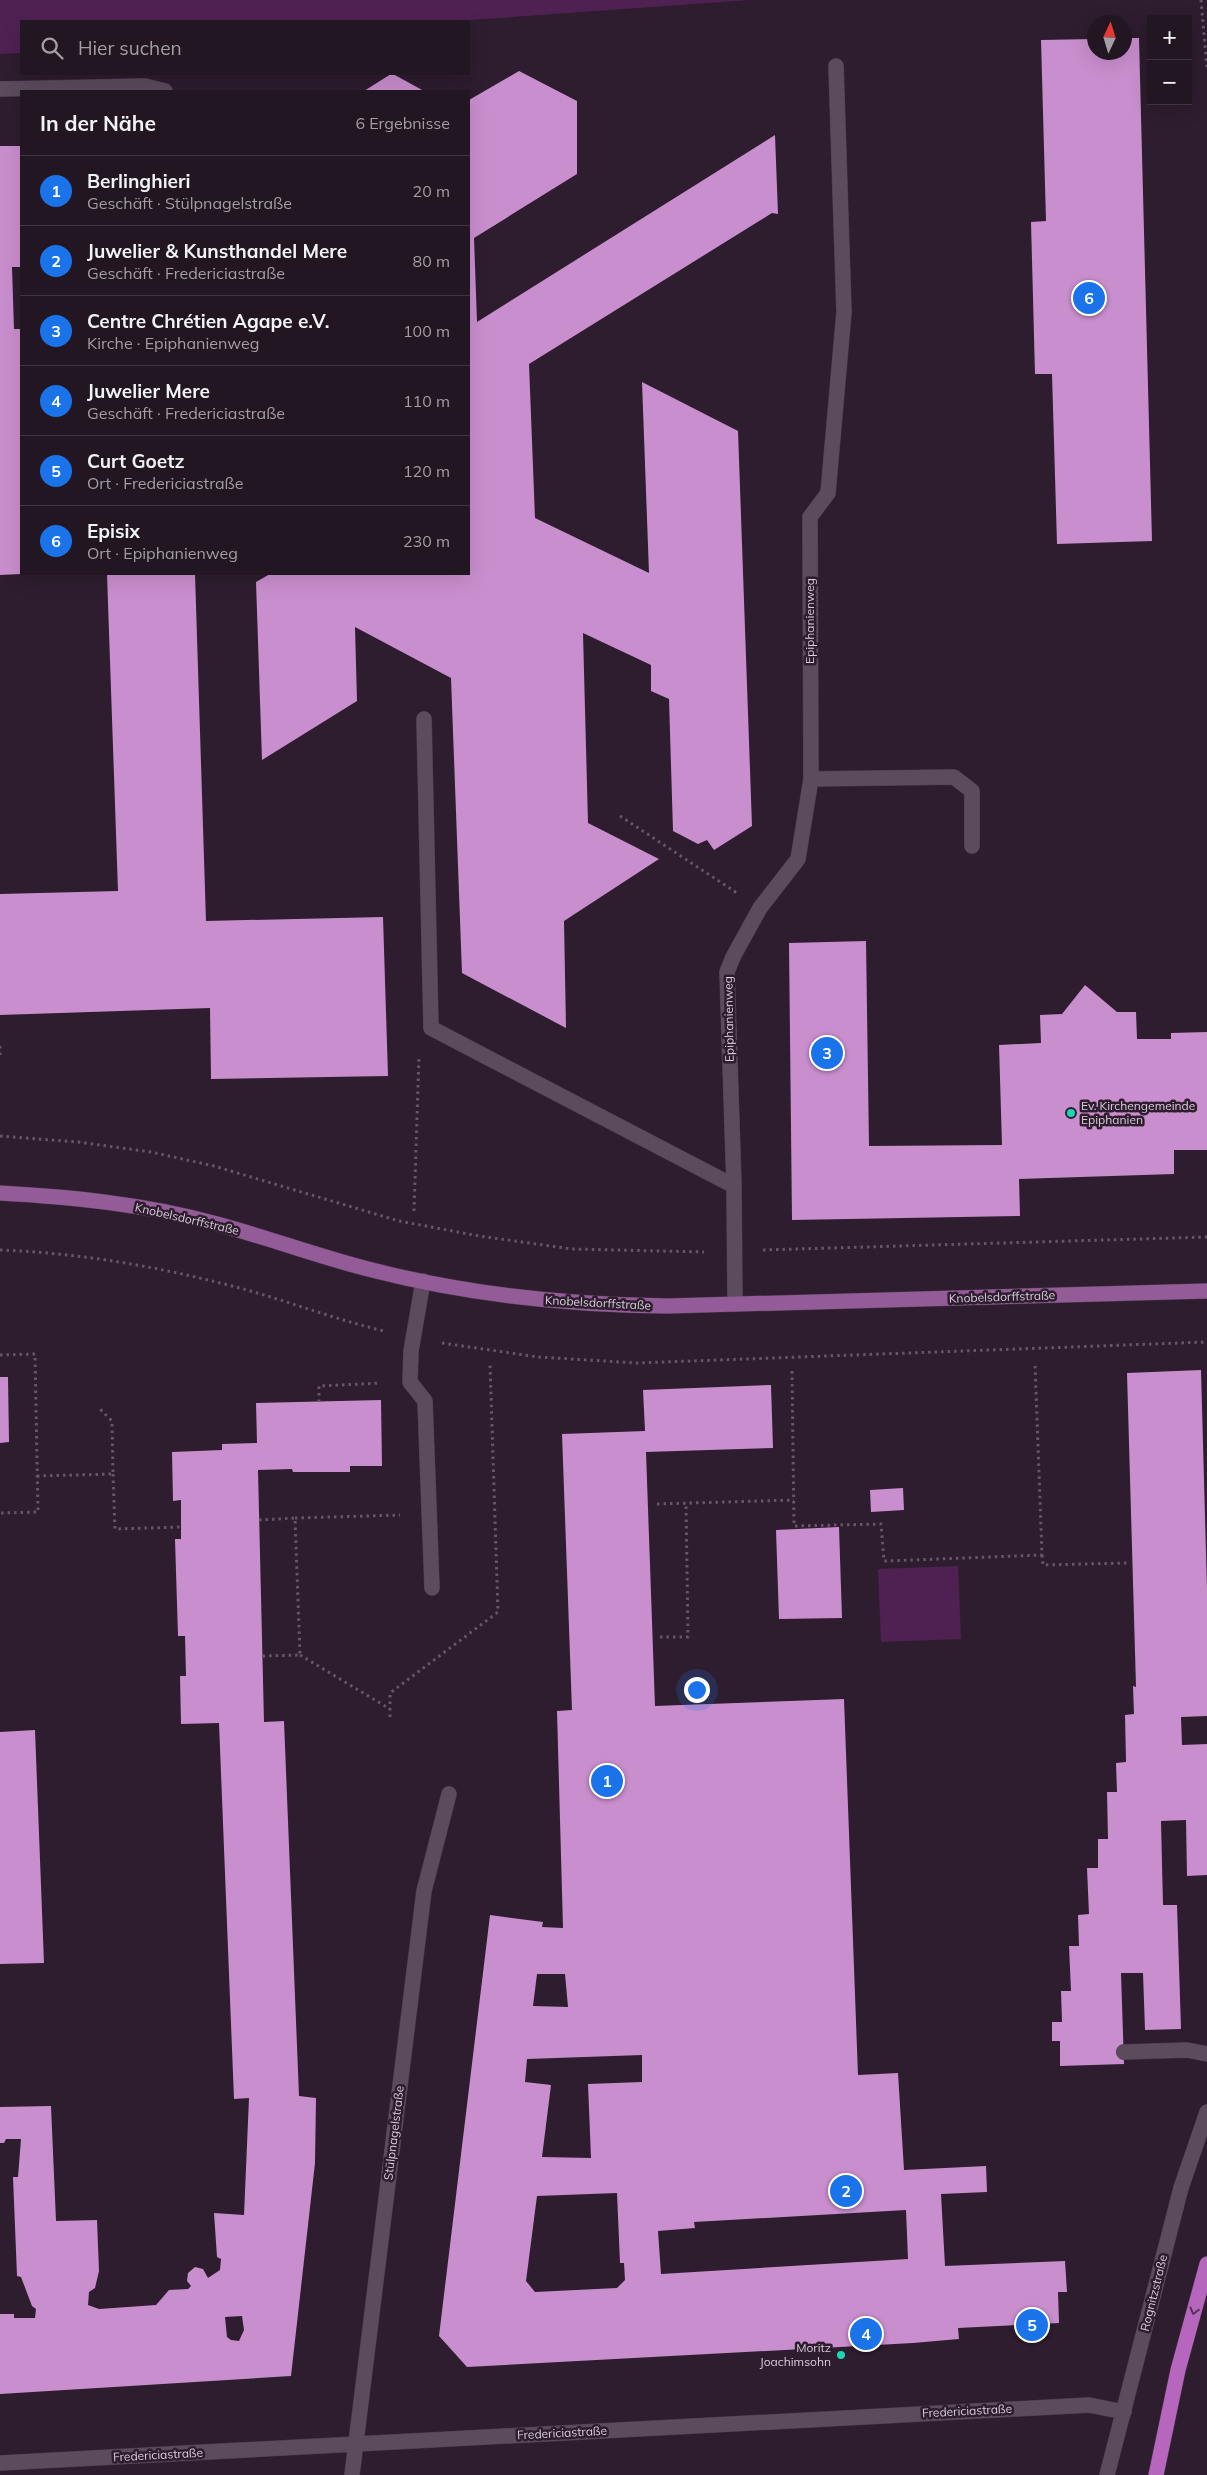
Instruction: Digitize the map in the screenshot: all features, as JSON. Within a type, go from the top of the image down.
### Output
[{"type":"highway","points":[[1156,2475],[1178,2370],[1207,2264]]},
{"type":"main road","name":"Knobelsdorffstraße","points":[[0,1193],[71,1197],[212,1222],[372,1270],[515,1298],[604,1305],[735,1304],[1207,1291]]},
{"type":"street","name":"Epiphanienweg","points":[[735,1304],[734,1186],[727,972],[733,957],[760,908],[798,859],[811,778],[810,517],[828,493],[844,312],[836,66]]},
{"type":"street","points":[[0,89],[137,86],[159,90]]},
{"type":"street","points":[[424,719],[431,1028],[734,1186]]},
{"type":"street","points":[[811,778],[954,777],[972,791],[972,846]]},
{"type":"street","points":[[422,1281],[411,1351],[410,1382],[425,1401],[432,1588]]},
{"type":"street","name":"Stülpnagelstraße","points":[[352,2475],[424,1891],[449,1794]]},
{"type":"street","points":[[1124,2052],[1187,2050],[1207,2054]]},
{"type":"street","name":"Rognitzstraße","points":[[1107,2475],[1181,2188],[1207,2112]]},
{"type":"street","name":"Fredericiastraße","points":[[0,2463],[1089,2405],[1124,2412]]},
{"type":"path","points":[[1200,0],[1207,68]]},
{"type":"path","points":[[620,816],[760,908]]},
{"type":"path","points":[[0,1046],[0,1055]]},
{"type":"path","points":[[414,1211],[419,1055]]},
{"type":"path","points":[[0,1136],[78,1142],[151,1152],[214,1166],[399,1221],[478,1236],[572,1249],[701,1252]]},
{"type":"path","points":[[770,1250],[1207,1237]]},
{"type":"path","points":[[0,1355],[34,1354],[38,1512],[0,1513]]},
{"type":"path","points":[[1035,1363],[1043,1565],[1129,1563]]},
{"type":"path","points":[[390,1717],[390,1693],[498,1612],[490,1364]]},
{"type":"path","points":[[792,1371],[794,1526],[881,1524],[884,1561],[1042,1555]]},
{"type":"path","points":[[320,1402],[319,1386],[410,1382]]},
{"type":"path","points":[[100,1409],[112,1421],[115,1529],[181,1527]]},
{"type":"path","points":[[37,1476],[113,1474]]},
{"type":"path","points":[[657,1504],[794,1500]]},
{"type":"path","points":[[660,1637],[688,1637],[686,1503]]},
{"type":"path","points":[[259,1520],[429,1514]]},
{"type":"path","points":[[295,1518],[300,1654]]},
{"type":"path","points":[[262,1656],[300,1654],[390,1709]]},
{"type":"shaded area","points":[[0,0],[750,0],[470,20],[20,20],[20,53],[0,54]]},
{"type":"shaded area","points":[[958,1566],[961,1639],[881,1642],[878,1569]]},
{"type":"building","points":[[1132,38],[1139,38],[1152,541],[1057,544],[1052,374],[1035,374],[1031,222],[1046,221],[1041,40],[1087,39],[1087,60],[1132,60]]},
{"type":"building","points":[[519,71],[577,101],[577,174],[474,238],[477,322],[775,135],[778,214],[772,213],[529,364],[535,518],[649,573],[642,382],[738,431],[752,826],[714,850],[707,840],[698,844],[673,831],[669,699],[651,691],[651,665],[583,633],[588,823],[659,859],[564,921],[566,1028],[462,973],[451,678],[355,627],[357,701],[262,760],[256,582],[268,575],[470,575],[470,99]]},
{"type":"building","points":[[389,75],[395,75],[422,90],[366,90]]},
{"type":"building","points":[[0,146],[20,146],[20,267],[12,267],[14,329],[20,329],[20,574],[0,575]]},
{"type":"building","points":[[107,575],[195,575],[206,921],[383,917],[388,1076],[211,1079],[210,1008],[0,1015],[0,894],[118,891]]},
{"type":"building","points":[[866,941],[869,1146],[1002,1145],[999,1045],[1041,1043],[1040,1015],[1062,1014],[1085,985],[1117,1012],[1136,1012],[1137,1039],[1171,1039],[1171,1033],[1207,1032],[1207,1150],[1174,1150],[1174,1174],[1019,1179],[1020,1216],[792,1220],[789,943]]},
{"type":"building","points":[[1201,1370],[1207,1589],[1207,1716],[1181,1717],[1182,1745],[1207,1744],[1207,1875],[1187,1876],[1186,1820],[1161,1821],[1163,1905],[1177,1905],[1181,2029],[1145,2030],[1143,1973],[1121,1973],[1124,2064],[1060,2066],[1060,2041],[1052,2041],[1052,2022],[1062,2022],[1061,1991],[1071,1991],[1069,1946],[1079,1946],[1078,1915],[1089,1914],[1087,1868],[1098,1868],[1098,1839],[1108,1839],[1107,1792],[1117,1792],[1116,1763],[1126,1762],[1125,1715],[1134,1714],[1133,1686],[1136,1687],[1127,1373]]},
{"type":"building","points":[[0,1377],[8,1377],[9,1442],[0,1443]]},
{"type":"building","points":[[771,1385],[773,1448],[646,1452],[655,1706],[844,1699],[858,2075],[898,2073],[904,2170],[986,2166],[987,2192],[941,2194],[945,2266],[1065,2261],[1067,2292],[1058,2292],[1059,2323],[958,2328],[959,2339],[913,2343],[467,2367],[439,2336],[490,1915],[543,1922],[542,1927],[563,1928],[557,1711],[572,1710],[562,1434],[645,1431],[643,1390]],"holes":[[[537,1974],[565,1974],[568,2007],[533,2006]],[[642,2055],[642,2082],[588,2084],[591,2158],[542,2157],[551,2085],[525,2082],[527,2059]],[[617,2193],[620,2263],[624,2263],[625,2280],[617,2288],[535,2292],[526,2281],[537,2196]],[[906,2210],[908,2259],[661,2274],[658,2231],[695,2228],[694,2222]]]},
{"type":"building","points":[[381,1400],[382,1466],[350,1466],[350,1472],[293,1472],[292,1469],[258,1470],[264,1722],[284,1721],[299,2096],[316,2098],[315,2163],[291,2376],[0,2394],[0,2314],[14,2314],[14,2318],[35,2318],[36,2309],[32,2306],[21,2277],[17,2276],[13,2177],[18,2177],[21,2139],[6,2139],[4,2143],[0,2143],[0,2107],[51,2106],[56,2221],[97,2220],[99,2271],[95,2288],[89,2292],[88,2305],[99,2309],[156,2305],[169,2290],[188,2289],[191,2286],[187,2281],[188,2273],[195,2267],[203,2269],[208,2278],[220,2270],[221,2259],[217,2257],[214,2213],[244,2215],[249,2098],[234,2099],[219,1723],[181,1724],[180,1676],[186,1676],[185,1636],[178,1636],[175,1539],[181,1539],[181,1500],[173,1501],[172,1452],[222,1450],[222,1444],[257,1443],[256,1403]],"holes":[[[242,2316],[244,2330],[239,2341],[231,2340],[227,2337],[225,2317]]]},
{"type":"building","points":[[903,1488],[904,1510],[871,1512],[870,1490]]},
{"type":"building","points":[[839,1527],[842,1618],[779,1619],[776,1530]]},
{"type":"building","points":[[35,1730],[44,1963],[0,1964],[0,1732]]},
{"type":"place","name":"Episix","points":[[1089,298]]},
{"type":"place","name":"Centre Chrétien Agape e.V.","points":[[827,1053]]},
{"type":"place","name":"Ev. Kirchengemeinde Epiphanien","points":[[1071,1113]]},
{"type":"place","name":"Berlinghieri","points":[[607,1781]]},
{"type":"place","name":"Juwelier & Kunsthandel Mere","points":[[846,2191]]},
{"type":"place","name":"Curt Goetz","points":[[1032,2325]]},
{"type":"place","name":"Juwelier Mere","points":[[866,2334]]},
{"type":"place","name":"Moritz Joachimsohn","points":[[841,2355]]}]
